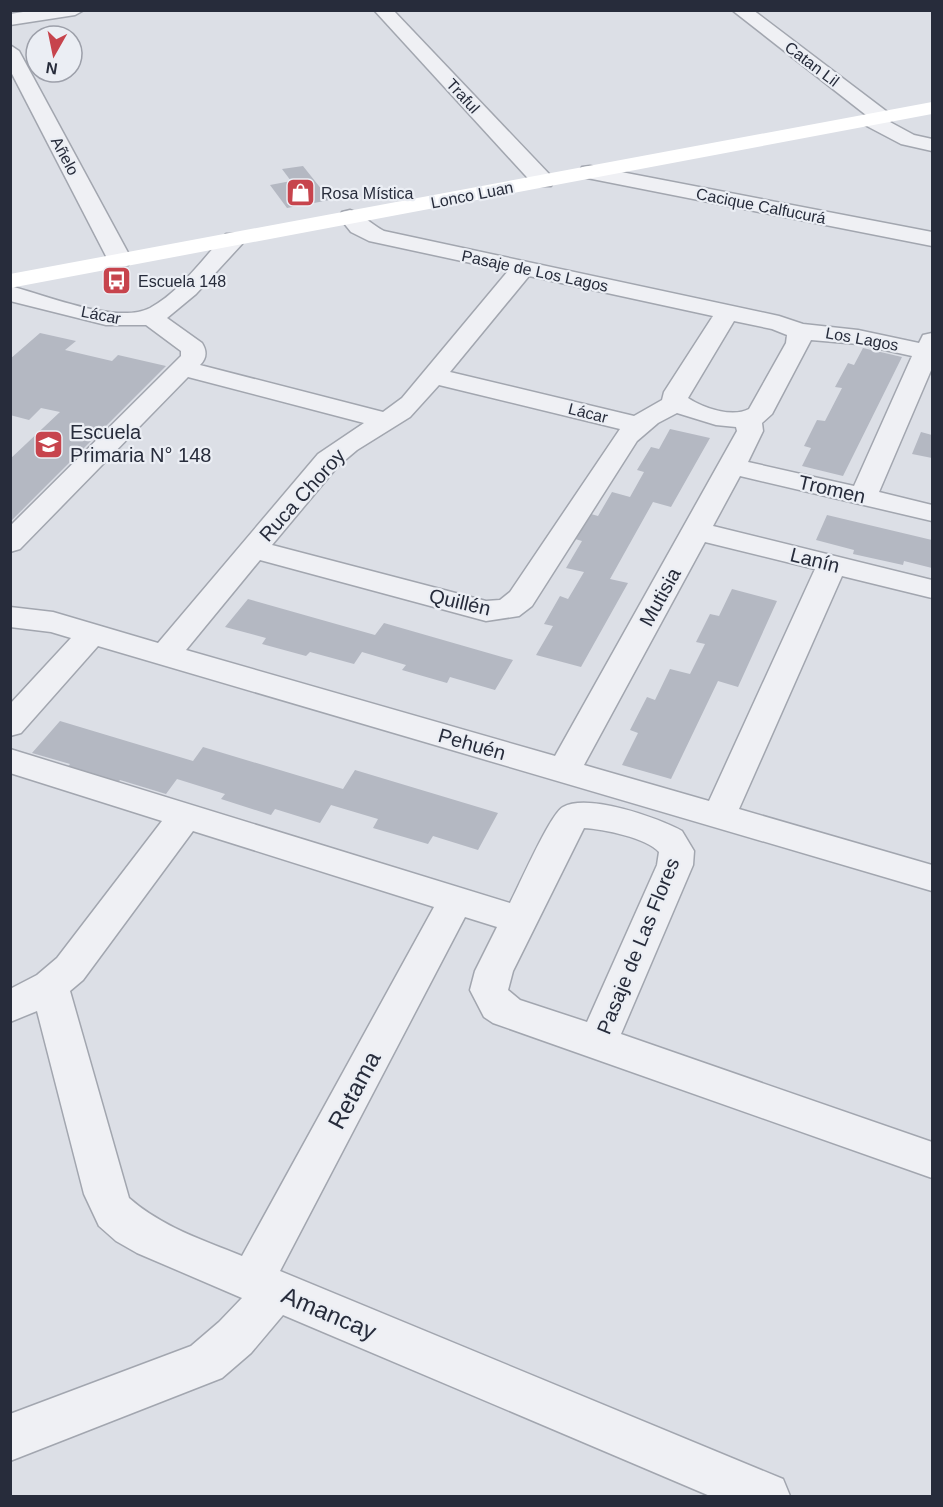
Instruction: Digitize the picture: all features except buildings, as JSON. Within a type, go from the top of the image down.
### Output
[{"type":"street","points":[[10,20],[75,10]]},
{"type":"street","name":"Traful","points":[[383,10],[543,181]]},
{"type":"street","name":"Catan Lil","points":[[741,10],[876,119],[908,140],[933,145]]},
{"type":"street","name":"Añelo","points":[[10,51],[120,260]]},
{"type":"street","name":"Lonco Luan","points":[[10,281],[933,108]]},
{"type":"street","name":"Cacique Calfucurá","points":[[590,172],[933,239]]},
{"type":"street","name":"Pasaje de Los Lagos","points":[[350,217],[359,227],[377,236],[779,323],[797,331]]},
{"type":"street","name":"Lácar","points":[[10,293],[108,318],[129,320],[151,317],[166,308],[234,239]]},
{"type":"street","name":"Ruca Choroy","points":[[165,655],[328,460],[338,450],[388,421],[411,403],[523,268]]},
{"type":"street","points":[[727,313],[677,392],[677,404],[686,409],[733,420],[749,421],[759,414],[798,342],[797,331]]},
{"type":"street","points":[[10,543],[193,358],[193,348],[151,317]]},
{"type":"street","name":"Los Lagos","points":[[797,331],[930,346]]},
{"type":"street","points":[[863,497],[930,346]]},
{"type":"street","points":[[183,368],[388,421]]},
{"type":"street","name":"Lácar","points":[[433,376],[637,425]]},
{"type":"street","points":[[906,399],[933,405]]},
{"type":"street","name":"Quillén","points":[[253,549],[486,610],[508,609],[521,599],[627,436],[637,425],[677,404]]},
{"type":"street","name":"Mutisia","points":[[564,771],[748,436],[749,421]]},
{"type":"street","name":"Tromen","points":[[732,466],[933,513]]},
{"type":"street","name":"Lanín","points":[[697,531],[933,589]]},
{"type":"street","points":[[718,816],[832,565]]},
{"type":"street","name":"Pehuén","points":[[10,617],[53,622],[92,633],[933,878]]},
{"type":"street","points":[[10,725],[92,633]]},
{"type":"street","points":[[10,761],[519,920]]},
{"type":"street","points":[[10,1007],[50,986],[87,949],[185,816]]},
{"type":"street","name":"Pasaje de Las Flores","points":[[598,1042],[675,865],[677,851],[675,845],[661,835],[600,816],[574,816],[567,824],[494,971],[489,990],[491,998],[507,1012],[933,1160]]},
{"type":"street","name":"Retama","points":[[10,1438],[206,1362],[247,1328],[264,1285],[456,900]]},
{"type":"street","name":"Amancay","points":[[50,986],[98,1175],[114,1212],[131,1227],[152,1239],[766,1497]]},
{"type":"place","name":"Rosa Mística","points":[[300,193]]},
{"type":"place","name":"Escuela 148","points":[[117,281]]},
{"type":"place","name":"Escuela Primaria N° 148","points":[[49,444]]}]
